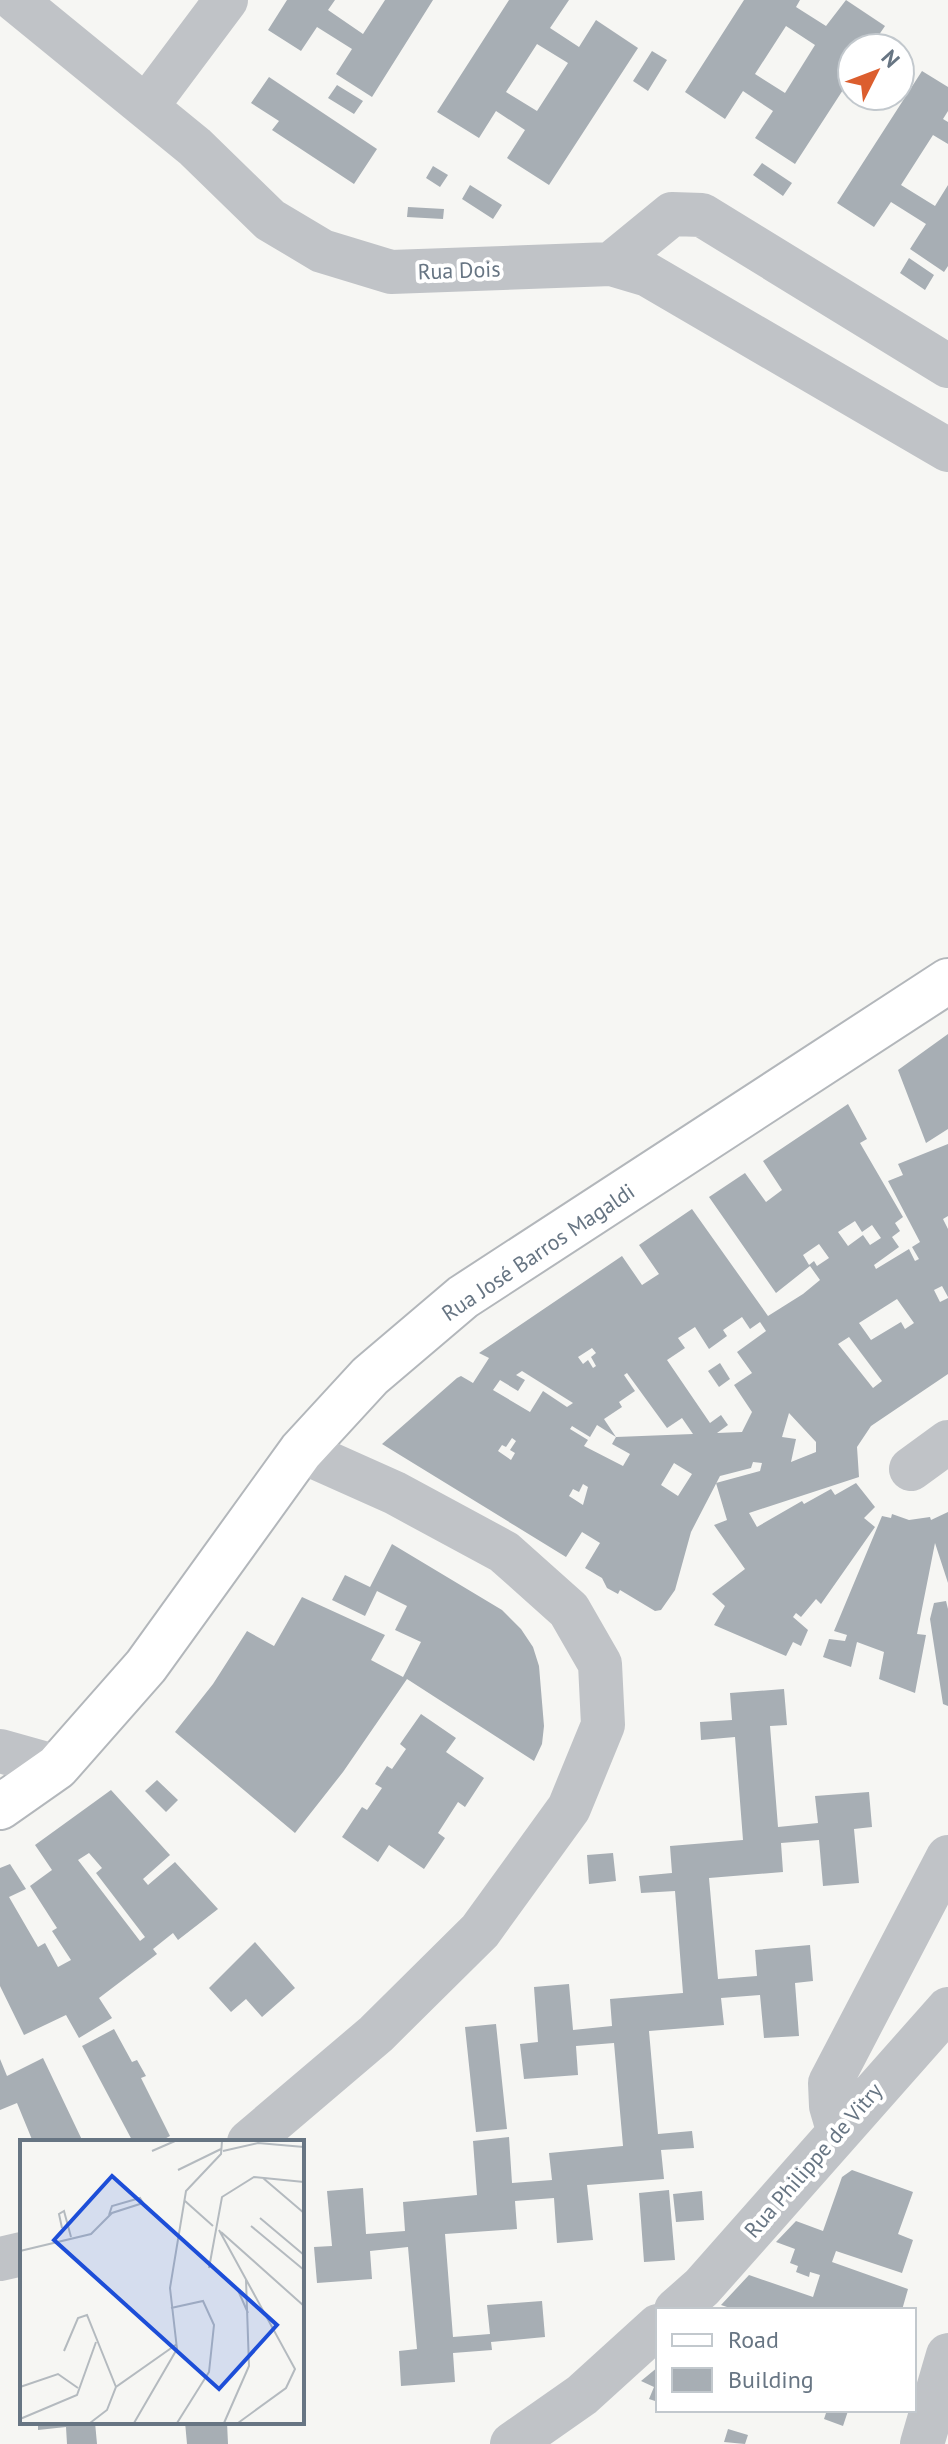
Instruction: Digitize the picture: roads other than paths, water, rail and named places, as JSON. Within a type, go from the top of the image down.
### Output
[{"type":"main road","name":"Rua José Barros Magaldi","points":[[0,1807],[57,1767],[146,1666],[301,1451],[370,1376],[463,1297],[948,981]]},
{"type":"street","name":"Rua Dois","points":[[15,0],[195,147],[270,220],[322,251],[391,272],[611,264],[648,275],[948,450]]},
{"type":"street","points":[[146,107],[226,0]]},
{"type":"street","points":[[611,264],[672,214],[702,215],[948,366]]},
{"type":"street","points":[[911,1469],[948,1442]]},
{"type":"street","points":[[251,2140],[376,2034],[480,1931],[569,1808],[603,1725],[600,1664],[569,1610],[504,1552],[395,1493],[301,1451]]},
{"type":"street","points":[[0,1751],[57,1767]]},
{"type":"street","points":[[838,2130],[831,2106],[830,2083],[948,1857]]},
{"type":"street","name":"Rua Philippe de Vitry","points":[[678,2308],[702,2287],[948,2009]]},
{"type":"street","points":[[0,2259],[20,2254]]},
{"type":"street","points":[[513,2444],[582,2395],[656,2328]]},
{"type":"street","points":[[922,2444],[948,2355]]}]
